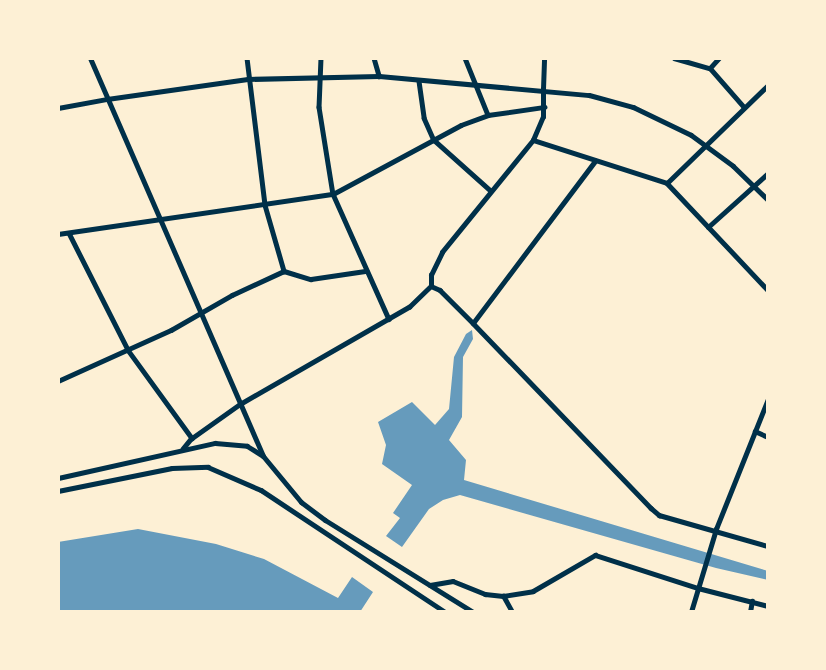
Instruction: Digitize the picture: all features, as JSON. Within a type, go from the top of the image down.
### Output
[{"type":"main road","points":[[90,58],[158,221],[263,456],[301,502],[473,612]]},
{"type":"main road","points":[[543,89],[544,58]]},
{"type":"main road","points":[[107,99],[248,79],[379,76],[589,95],[633,107],[706,145],[768,200]]},
{"type":"main road","points":[[708,226],[768,173]]},
{"type":"main road","points":[[58,478],[215,443],[247,446],[263,456]]},
{"type":"street","points":[[247,58],[265,205],[284,271]]},
{"type":"street","points":[[321,58],[319,107],[333,194],[366,271],[386,306],[389,319]]},
{"type":"street","points":[[374,58],[379,76]]},
{"type":"street","points":[[465,58],[488,115]]},
{"type":"street","points":[[674,58],[710,68],[744,107]]},
{"type":"street","points":[[710,68],[719,58]]},
{"type":"street","points":[[419,81],[424,118],[434,140],[491,191]]},
{"type":"street","points":[[667,183],[768,85]]},
{"type":"street","points":[[182,450],[192,438],[240,404],[409,307],[431,286],[431,275],[442,252],[533,140],[544,107],[543,89]]},
{"type":"street","points":[[58,108],[107,99]]},
{"type":"street","points":[[58,234],[333,194],[434,140],[488,115],[544,107]]},
{"type":"street","points":[[533,140],[667,183],[768,290]]},
{"type":"street","points":[[473,323],[596,161]]},
{"type":"street","points":[[69,233],[128,350],[192,438]]},
{"type":"street","points":[[58,381],[128,350],[284,271],[311,279],[366,271]]},
{"type":"street","points":[[431,286],[440,290],[473,323],[659,515],[768,546]]},
{"type":"street","points":[[691,612],[716,531],[768,398]]},
{"type":"street","points":[[755,432],[768,437]]},
{"type":"street","points":[[58,491],[172,468],[208,467],[261,490],[445,612]]},
{"type":"street","points":[[430,585],[453,581],[485,594],[503,596],[533,591],[596,555],[768,606]]},
{"type":"street","points":[[503,596],[512,612]]},
{"type":"street","points":[[750,612],[752,601]]},
{"type":"water","points":[[472,330],[473,339],[463,357],[462,417],[449,440],[466,460],[464,480],[768,571],[768,580],[716,568],[460,495],[443,500],[429,509],[402,547],[386,536],[400,518],[393,513],[412,485],[382,464],[386,445],[378,422],[412,402],[435,425],[449,409],[454,357],[466,334]]},
{"type":"water","points":[[138,529],[216,544],[264,559],[338,598],[352,577],[373,592],[360,612],[58,612],[58,542]]}]
